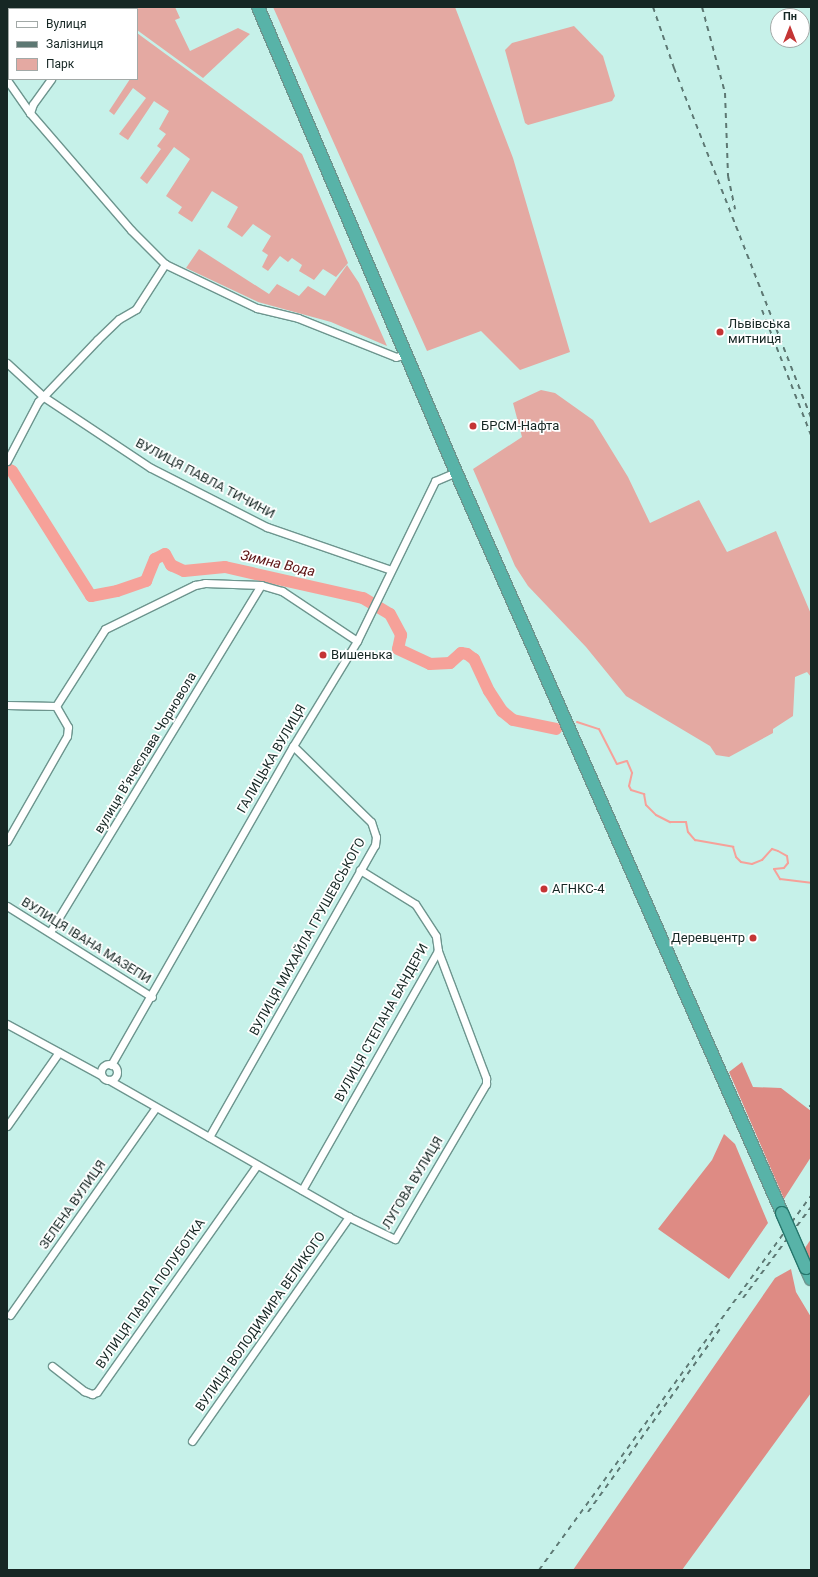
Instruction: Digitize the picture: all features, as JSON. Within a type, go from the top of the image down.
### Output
[{"type":"highway","points":[[258,7],[456,472],[809,1274]]},
{"type":"street","points":[[7,80],[30,113],[131,230],[165,264],[257,308],[298,318],[396,357],[406,354]]},
{"type":"street","points":[[30,113],[33,104],[50,80]]},
{"type":"street","points":[[8,459],[38,402],[119,319],[136,309],[165,264]]},
{"type":"street","name":"ВУЛИЦЯ ПАВЛА ТИЧИНИ","points":[[7,363],[44,397],[151,468],[248,518],[338,554],[391,570]]},
{"type":"street","name":"ГАЛИЦЬКА ВУЛИЦЯ","points":[[111,1065],[152,997],[293,746],[357,641],[435,481],[456,472]]},
{"type":"street","points":[[56,706],[105,629],[114,623],[195,585],[205,583],[261,585],[282,591],[357,641]]},
{"type":"street","name":"вулиця Вʼячеслава Чорновола","points":[[50,932],[261,585]]},
{"type":"street","points":[[7,705],[56,706]]},
{"type":"street","points":[[7,841],[67,736],[68,727],[56,706]]},
{"type":"street","name":"ВУЛИЦЯ МИХАЙЛА ГРУШЕВСЬКОГО","points":[[209,1137],[375,845],[376,837],[370,822],[293,746]]},
{"type":"street","name":"ВУЛИЦЯ СТЕПАНА БАНДЕРИ","points":[[302,1190],[438,951],[436,936],[415,904],[360,870]]},
{"type":"street","name":"ВУЛИЦЯ ІВАНА МАЗЕПИ","points":[[7,906],[152,997]]},
{"type":"street","name":"ЛУГОВА ВУЛИЦЯ","points":[[109,1080],[155,1109],[209,1137],[349,1217],[395,1239],[486,1084],[486,1078],[438,951]]},
{"type":"street","points":[[7,1024],[109,1080],[116,1075],[116,1069],[111,1065],[103,1067],[101,1075]]},
{"type":"street","points":[[7,1126],[59,1052]]},
{"type":"street","name":"ЗЕЛЕНА ВУЛИЦЯ","points":[[10,1315],[155,1109]]},
{"type":"street","name":"ВУЛИЦЯ ПАВЛА ПОЛУБОТКА","points":[[52,1366],[84,1392],[92,1394],[97,1392],[258,1165]]},
{"type":"street","name":"ВУЛИЦЯ ВОЛОДИМИРА ВЕЛИКОГО","points":[[192,1441],[349,1217]]},
{"type":"green space","points":[[175,7],[180,18],[175,20],[190,51],[238,28],[250,34],[203,78],[138,31],[138,8],[132,8]]},
{"type":"green space","points":[[273,7],[455,7],[513,158],[570,352],[520,370],[481,331],[427,351]]},
{"type":"green space","points":[[574,26],[603,56],[615,96],[612,101],[528,125],[525,123],[505,50],[512,43]]},
{"type":"green space","points":[[138,34],[302,154],[348,263],[336,277],[323,269],[314,280],[299,271],[302,265],[292,258],[288,262],[280,256],[268,271],[262,267],[268,255],[262,251],[271,236],[253,224],[242,237],[227,227],[238,207],[212,191],[192,222],[178,213],[182,207],[166,196],[190,159],[174,147],[147,184],[140,178],[161,149],[157,146],[166,134],[159,129],[169,111],[154,101],[128,140],[119,134],[146,98],[133,88],[114,115],[109,111],[129,80],[138,80]]},
{"type":"green space","points":[[199,249],[269,294],[277,284],[299,296],[308,286],[325,296],[347,265],[359,283],[387,346],[331,322],[258,302],[186,268]]},
{"type":"green space","points":[[541,390],[555,393],[593,420],[628,477],[650,523],[699,500],[727,552],[776,531],[811,614],[811,677],[807,672],[795,677],[793,716],[773,729],[773,733],[729,757],[716,755],[710,746],[626,696],[586,647],[528,586],[515,566],[473,469],[522,437],[513,403]]},
{"type":"shaded area","points":[[742,1062],[753,1087],[781,1088],[811,1111],[811,1157],[784,1199],[729,1072]]},
{"type":"shaded area","points":[[724,1134],[735,1144],[768,1223],[729,1279],[658,1229],[712,1160]]},
{"type":"shaded area","points":[[811,1239],[811,1262],[805,1248]]},
{"type":"shaded area","points":[[791,1269],[796,1292],[811,1317],[811,1393],[682,1570],[573,1570],[775,1278]]},
{"type":"waterway","name":"Зимна Вода","points":[[8,469],[12,471],[91,596],[117,591],[146,581],[155,559],[165,554],[171,565],[184,571],[225,567],[363,598],[390,614],[401,635],[398,649],[430,664],[450,663],[461,653],[467,654],[474,659],[489,691],[502,711],[513,720],[556,729]]},
{"type":"waterway","points":[[577,722],[599,729],[617,764],[627,761],[632,773],[629,786],[631,790],[644,794],[646,805],[656,815],[670,822],[686,822],[688,832],[695,840],[733,847],[736,857],[741,862],[752,864],[762,860],[772,849],[778,851],[787,856],[788,863],[784,868],[774,869],[780,879],[811,883]]},
{"type":"railway","points":[[653,7],[674,68],[811,417]]},
{"type":"railway","points":[[702,7],[725,93],[728,176],[735,209]]},
{"type":"railway","points":[[762,310],[811,435]]},
{"type":"railway","points":[[539,1570],[811,1196]]},
{"type":"railway","points":[[743,1298],[811,1207]]},
{"type":"railway","points":[[588,1512],[720,1329]]},
{"type":"place","name":"Львівська митниця","points":[[720,332]]},
{"type":"place","name":"БРСМ-Нафта","points":[[473,426]]},
{"type":"place","name":"Вишенька","points":[[323,655]]},
{"type":"place","name":"АГНКС-4","points":[[544,889]]},
{"type":"place","name":"Деревцентр","points":[[753,938]]}]
